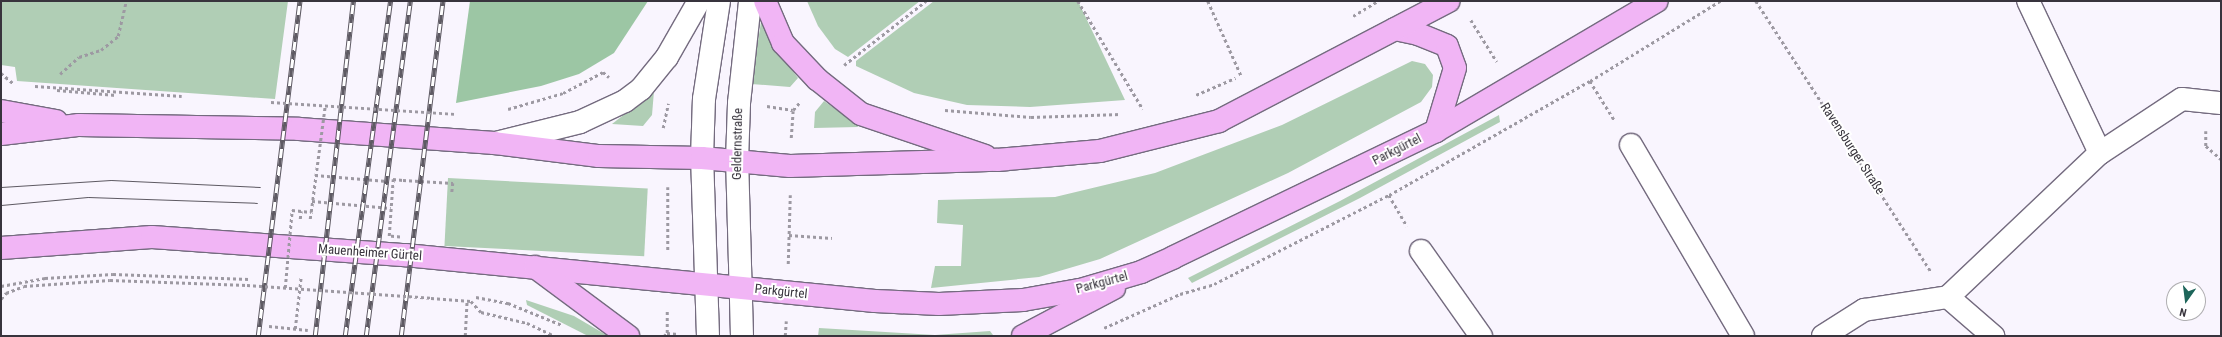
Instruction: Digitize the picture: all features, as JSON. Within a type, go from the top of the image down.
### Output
[{"type":"main road","points":[[765,1],[783,43],[817,79],[861,114],[998,160]]},
{"type":"main road","points":[[1,134],[79,126],[299,129],[494,143],[599,156],[702,158],[790,166],[998,160],[1100,151],[1219,121],[1449,1]]},
{"type":"main road","name":"Parkgürtel","points":[[738,287],[787,293],[907,303],[982,303],[1080,290],[1141,272],[1436,131],[1511,84],[1656,1]]},
{"type":"main road","name":"Parkgürtel","points":[[1395,29],[1418,34],[1447,46],[1455,68],[1436,131]]},
{"type":"main road","points":[[1,111],[79,126]]},
{"type":"main road","name":"Mauenheimer Gürtel","points":[[1,248],[152,237],[534,267],[738,287]]},
{"type":"main road","points":[[534,267],[628,336]]},
{"type":"main road","points":[[1023,336],[1080,308],[1141,272]]},
{"type":"street","points":[[494,143],[580,122],[625,101],[641,89],[667,57],[700,1]]},
{"type":"street","points":[[708,336],[702,158],[704,99],[719,1]]},
{"type":"street","name":"Geldernstraße","points":[[742,336],[738,287],[737,161],[739,103],[750,1]]},
{"type":"street","points":[[2028,1],[2100,153]]},
{"type":"street","points":[[1823,336],[1864,310],[1948,297],[2100,153],[2182,98],[2221,103]]},
{"type":"street","points":[[1631,146],[1744,336]]},
{"type":"street","points":[[1421,251],[1481,336]]},
{"type":"street","points":[[1948,297],[1993,336]]},
{"type":"path","points":[[60,74],[79,57],[100,50],[118,36],[126,1]]},
{"type":"path","points":[[846,71],[841,67],[926,1]]},
{"type":"path","points":[[1078,1],[1143,109]]},
{"type":"path","points":[[1208,1],[1241,75]]},
{"type":"path","points":[[1348,19],[1378,1]]},
{"type":"path","name":"Ravensburger Straße","points":[[1756,1],[1948,297]]},
{"type":"path","points":[[1467,14],[1529,115]]},
{"type":"path","points":[[1189,97],[1248,71]]},
{"type":"path","points":[[506,110],[518,104],[563,93],[603,72],[610,78]]},
{"type":"path","points":[[1,73],[17,84]]},
{"type":"path","points":[[1590,81],[1631,146]]},
{"type":"path","points":[[32,86],[187,96]]},
{"type":"path","points":[[668,280],[666,157],[663,125],[670,95]]},
{"type":"path","points":[[263,102],[462,114]]},
{"type":"path","points":[[285,288],[292,210],[311,212],[325,106]]},
{"type":"path","points":[[1136,110],[1150,107]]},
{"type":"path","points":[[936,108],[1031,117],[1128,112]]},
{"type":"path","points":[[785,336],[793,110]]},
{"type":"path","points":[[2206,128],[2206,146],[2221,159]]},
{"type":"path","points":[[315,175],[387,181]]},
{"type":"path","points":[[400,237],[389,236],[393,179],[453,183],[452,192]]},
{"type":"path","points":[[1389,195],[1421,251]]},
{"type":"path","points":[[312,201],[391,208]]},
{"type":"path","points":[[788,235],[832,238]]},
{"type":"path","points":[[1,286],[44,278],[113,274],[249,279]]},
{"type":"path","points":[[1,299],[6,293],[24,286],[110,280],[247,285],[467,301],[481,312],[527,323],[555,336]]},
{"type":"path","points":[[1097,331],[1180,294],[1214,284]]},
{"type":"path","points":[[476,297],[508,303],[565,327]]},
{"type":"path","points":[[466,336],[467,301]]},
{"type":"path","points":[[295,329],[297,316]]},
{"type":"path","points":[[269,326],[308,330]]},
{"type":"green space","points":[[1,1],[288,1],[275,99],[17,81],[15,67],[1,65]]},
{"type":"green space","points":[[470,1],[648,1],[614,53],[579,74],[541,86],[456,103]]},
{"type":"green space","points":[[807,1],[920,1],[848,57],[835,49],[818,26]]},
{"type":"green space","points":[[934,1],[1078,1],[1125,100],[1030,107],[967,105],[914,93],[856,66],[856,61]]},
{"type":"green space","points":[[761,22],[778,52],[798,78],[790,87],[751,84]]},
{"type":"green space","points":[[1412,61],[1425,64],[1433,75],[1432,87],[1421,102],[1288,173],[1100,259],[1039,277],[931,288],[935,266],[961,266],[963,225],[937,223],[938,200],[1055,197],[1155,173],[1282,125]]},
{"type":"green space","points":[[654,91],[652,115],[643,126],[612,124]]},
{"type":"green space","points":[[824,101],[857,124],[858,127],[814,128],[815,112]]},
{"type":"green space","points":[[1499,115],[1500,122],[1360,198],[1192,283],[1188,278],[1340,201]]},
{"type":"green space","points":[[448,178],[648,188],[644,256],[444,246]]},
{"type":"green space","points":[[526,300],[574,316],[608,336],[588,336],[527,305]]},
{"type":"green space","points":[[819,328],[935,335],[990,331],[993,335],[818,336]]},
{"type":"tram line","points":[[1,187],[111,180],[260,187]]},
{"type":"tram line","points":[[1,205],[88,197],[257,203]]},
{"type":"railway","points":[[258,336],[300,1]]},
{"type":"railway","points":[[315,336],[353,1]]},
{"type":"railway","points":[[345,336],[390,1]]},
{"type":"railway","points":[[366,336],[410,1]]},
{"type":"railway","points":[[401,336],[443,1]]}]
